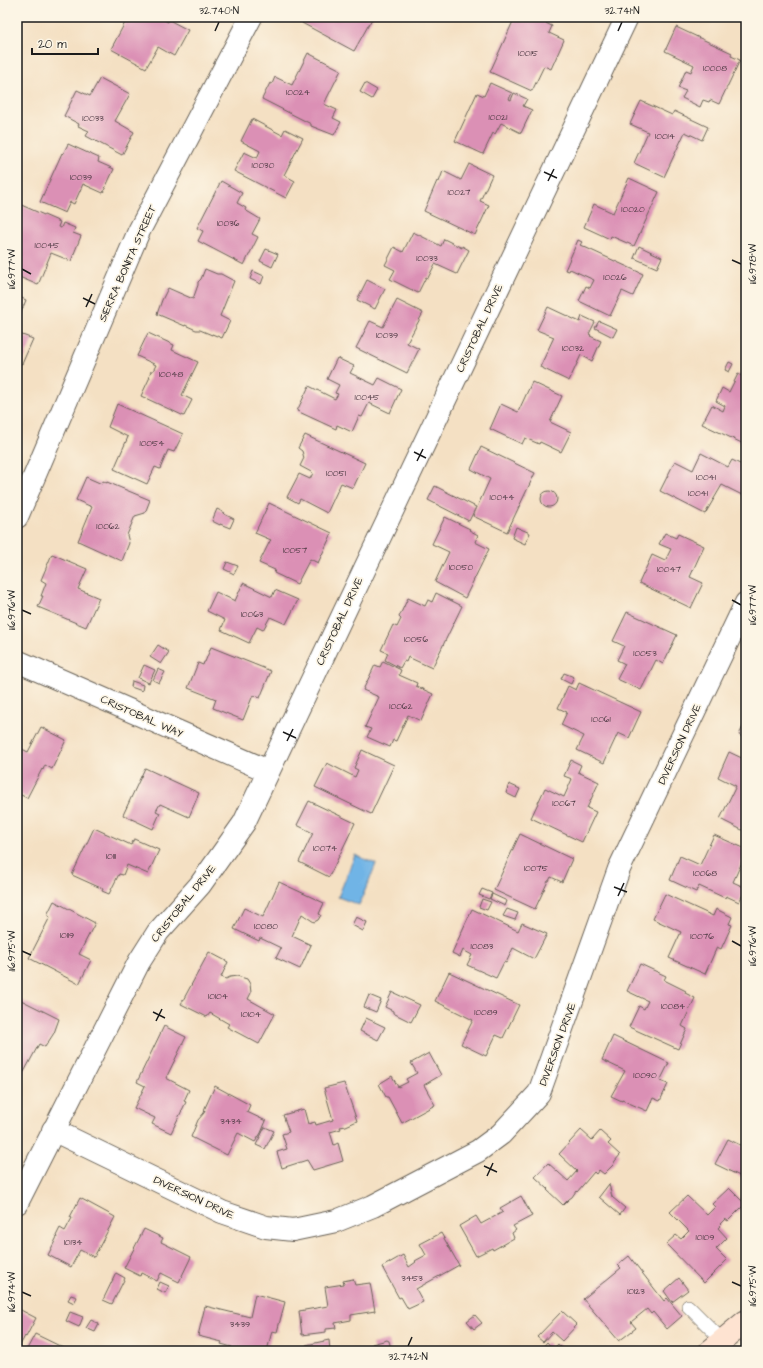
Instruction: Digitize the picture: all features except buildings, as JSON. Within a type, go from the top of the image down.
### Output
[{"type":"street","name":"SIERRA BONITA STREET","points":[[17,517],[139,231],[251,17]]},
{"type":"street","name":"CRISTOBAL DRIVE","points":[[17,1203],[139,962],[158,932],[200,885],[244,824],[627,17]]},
{"type":"street","name":"DIVERSION DRIVE","points":[[54,1130],[222,1212],[266,1227],[293,1230],[336,1221],[373,1206],[478,1151],[501,1134],[540,1092],[619,869],[746,603]]},
{"type":"street","name":"CRISTOBAL WAY","points":[[17,661],[268,771]]},
{"type":"street","points":[[717,1346],[746,1321]]},
{"type":"lane","points":[[688,1306],[717,1346]]},
{"type":"water","points":[[355,855],[376,864],[359,905],[338,897]]}]
